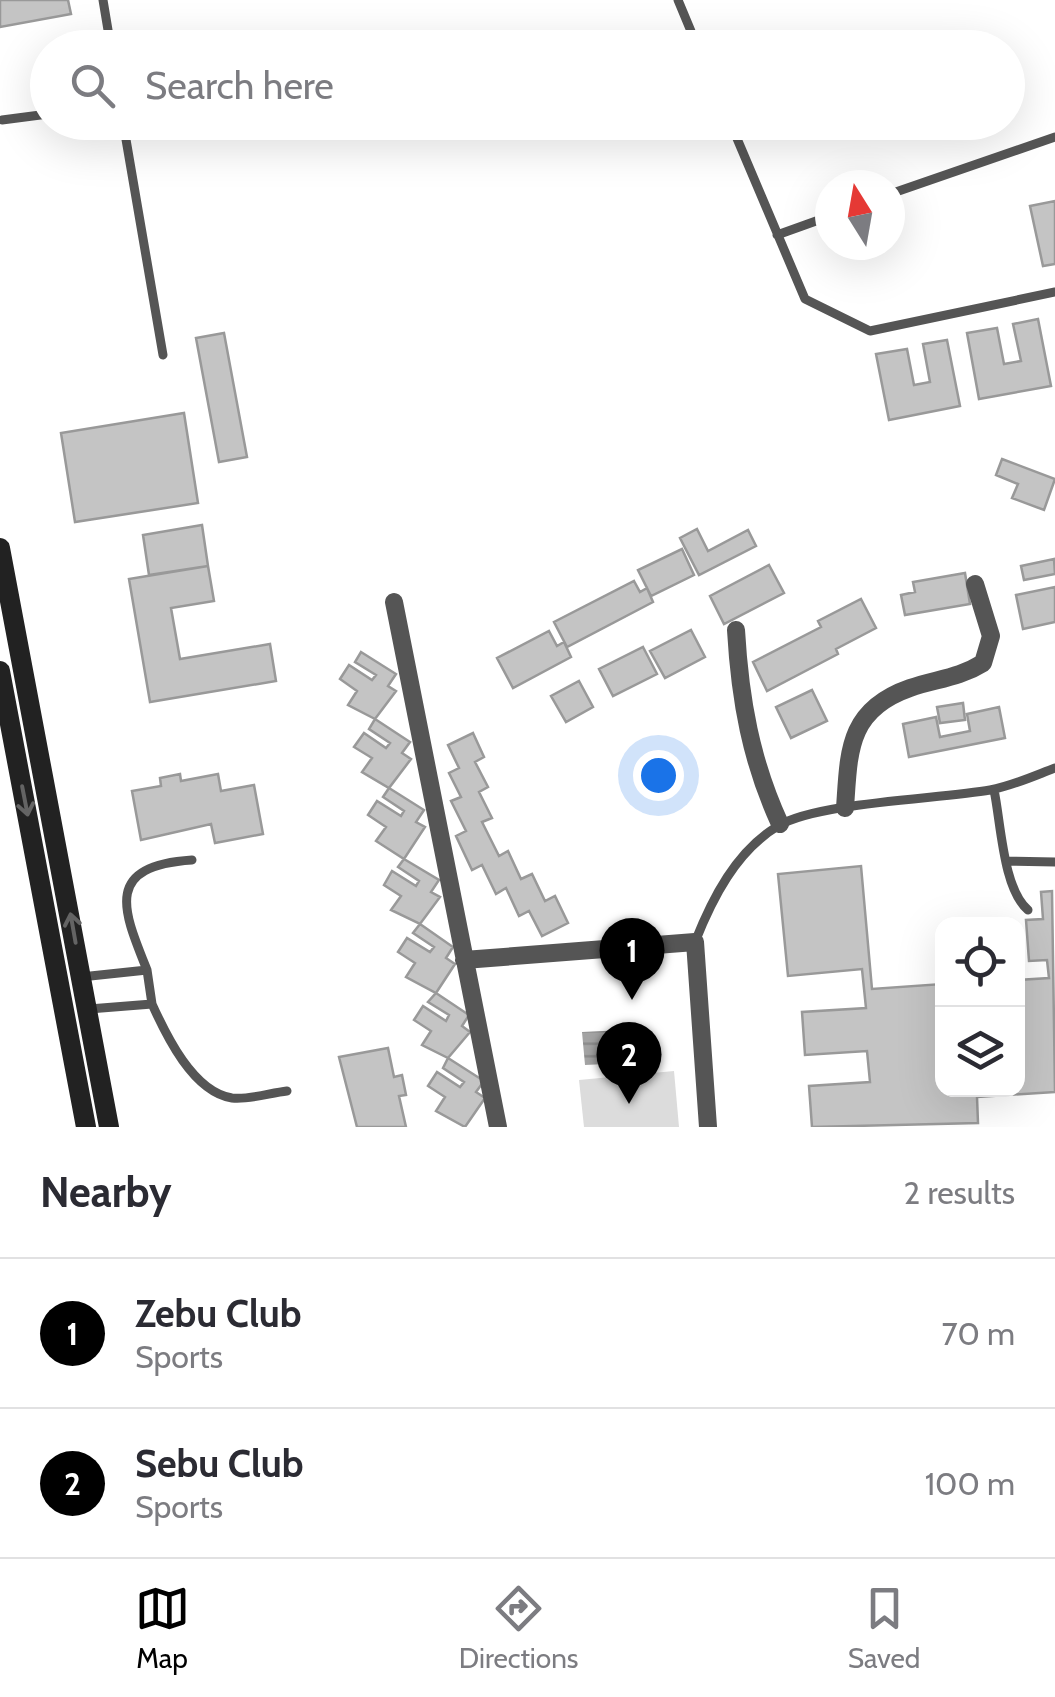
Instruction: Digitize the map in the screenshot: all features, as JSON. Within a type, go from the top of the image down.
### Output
[{"type":"main road","points":[[0,548],[109,1127]]},
{"type":"main road","points":[[0,671],[86,1127]]},
{"type":"main road","points":[[59,990],[82,983]]},
{"type":"street","points":[[846,808],[850,742],[867,714],[907,689],[962,676],[984,663],[991,636],[975,584]]},
{"type":"street","points":[[394,602],[498,1127]]},
{"type":"street","points":[[736,630],[752,757],[780,824]]},
{"type":"street","points":[[464,960],[695,942],[708,1127]]},
{"type":"lane","points":[[103,0],[108,30]]},
{"type":"lane","points":[[678,0],[690,30]]},
{"type":"lane","points":[[2,120],[30,116]]},
{"type":"lane","points":[[905,189],[1055,137]]},
{"type":"lane","points":[[127,140],[163,355]]},
{"type":"lane","points":[[738,140],[806,300],[870,331],[1055,292]]},
{"type":"lane","points":[[778,235],[815,221]]},
{"type":"lane","points":[[695,942],[726,878],[744,855],[780,824],[846,808],[994,790],[1055,768]]},
{"type":"lane","points":[[994,790],[1010,883],[1017,901],[1028,910]]},
{"type":"lane","points":[[192,860],[150,870],[127,888],[123,903],[148,970],[152,1004],[169,1040],[202,1079],[223,1095],[236,1098],[287,1091]]},
{"type":"lane","points":[[1008,862],[1055,862]]},
{"type":"lane","points":[[82,983],[148,970]]},
{"type":"lane","points":[[87,1010],[152,1004]]},
{"type":"shaded area","points":[[645,1029],[648,1062],[585,1065],[582,1032]]},
{"type":"shaded area","points":[[674,1071],[679,1127],[584,1127],[579,1080]]},
{"type":"building","points":[[0,0],[68,0],[71,14],[0,27]]},
{"type":"building","points":[[1055,201],[1055,264],[1043,266],[1030,206]]},
{"type":"building","points":[[1038,319],[1051,386],[979,399],[967,333],[997,328],[1004,364],[1021,361],[1013,324]]},
{"type":"building","points":[[224,333],[247,457],[219,462],[196,338]]},
{"type":"building","points":[[947,340],[960,406],[889,420],[876,354],[907,349],[914,385],[930,382],[923,344]]},
{"type":"building","points":[[184,413],[198,503],[75,522],[61,433]]},
{"type":"building","points":[[1002,459],[1055,479],[1044,510],[1012,498],[1018,484],[996,475]]},
{"type":"building","points":[[202,525],[208,566],[149,575],[143,535]]},
{"type":"building","points":[[697,529],[708,551],[748,530],[756,546],[699,575],[680,538]]},
{"type":"building","points":[[682,549],[694,575],[651,596],[638,570]]},
{"type":"building","points":[[1054,559],[1055,574],[1024,580],[1021,566]]},
{"type":"building","points":[[769,565],[784,593],[724,624],[710,596]]},
{"type":"building","points":[[208,566],[214,601],[171,608],[180,659],[270,644],[276,681],[150,702],[129,579]]},
{"type":"building","points":[[965,573],[970,604],[905,615],[901,595],[915,592],[913,582]]},
{"type":"building","points":[[634,581],[640,592],[647,588],[653,602],[567,647],[554,622]]},
{"type":"building","points":[[1055,587],[1055,622],[1023,629],[1016,595]]},
{"type":"building","points":[[861,599],[876,628],[836,649],[838,654],[767,691],[753,662],[821,627],[818,621]]},
{"type":"building","points":[[691,630],[705,657],[665,678],[650,651]]},
{"type":"building","points":[[549,631],[557,646],[564,642],[571,657],[513,688],[497,658]]},
{"type":"building","points":[[643,647],[657,674],[613,696],[599,669]]},
{"type":"building","points":[[361,652],[396,674],[388,686],[396,691],[375,719],[348,705],[357,691],[340,679],[349,665],[372,680],[376,675],[355,662]]},
{"type":"building","points":[[579,681],[593,707],[566,722],[551,696]]},
{"type":"building","points":[[812,690],[827,721],[791,738],[776,707]]},
{"type":"building","points":[[963,703],[965,720],[940,723],[937,707]]},
{"type":"building","points":[[999,707],[1005,738],[909,757],[903,724],[936,717],[940,737],[970,731],[967,714]]},
{"type":"building","points":[[375,719],[410,742],[402,753],[411,759],[389,788],[362,772],[372,758],[354,747],[364,733],[386,748],[390,743],[369,729]]},
{"type":"building","points":[[473,733],[484,757],[475,762],[488,787],[479,792],[492,818],[482,822],[499,856],[508,851],[521,879],[532,874],[545,901],[555,896],[568,923],[542,936],[529,911],[519,916],[506,888],[496,894],[482,865],[472,870],[456,836],[466,831],[451,801],[461,797],[449,773],[459,768],[448,745]]},
{"type":"building","points":[[180,774],[181,781],[218,774],[221,791],[254,785],[263,834],[215,843],[211,824],[141,840],[132,791],[161,786],[160,778]]},
{"type":"building","points":[[389,788],[424,810],[416,822],[425,827],[404,859],[376,841],[386,827],[368,815],[377,801],[401,816],[404,811],[383,797]]},
{"type":"building","points":[[404,859],[439,880],[431,892],[440,897],[420,924],[391,910],[401,896],[384,885],[392,871],[416,886],[419,881],[398,867]]},
{"type":"building","points":[[861,866],[872,989],[935,984],[935,1097],[977,1097],[978,1123],[812,1127],[809,1086],[870,1082],[867,1051],[805,1055],[802,1012],[866,1008],[862,969],[788,976],[778,874]]},
{"type":"building","points":[[1052,891],[1055,1092],[1025,1094],[1025,980],[1049,978],[1047,960],[1029,961],[1026,920],[1043,919],[1041,892]]},
{"type":"building","points":[[420,924],[453,947],[446,958],[455,964],[436,993],[406,977],[415,963],[398,952],[407,938],[430,952],[434,947],[413,933]]},
{"type":"building","points":[[436,993],[469,1015],[462,1026],[470,1032],[448,1058],[422,1045],[431,1031],[414,1020],[423,1006],[446,1021],[449,1015],[428,1002]]},
{"type":"building","points":[[388,1048],[394,1077],[402,1075],[406,1095],[399,1096],[406,1127],[357,1127],[339,1057]]},
{"type":"building","points":[[448,1058],[484,1081],[476,1092],[485,1098],[465,1127],[436,1111],[445,1097],[428,1086],[437,1072],[460,1087],[464,1082],[443,1068]]},
{"type":"place","name":"Zebu Club","points":[[632,1000]]},
{"type":"place","name":"Sebu Club","points":[[629,1104]]}]
